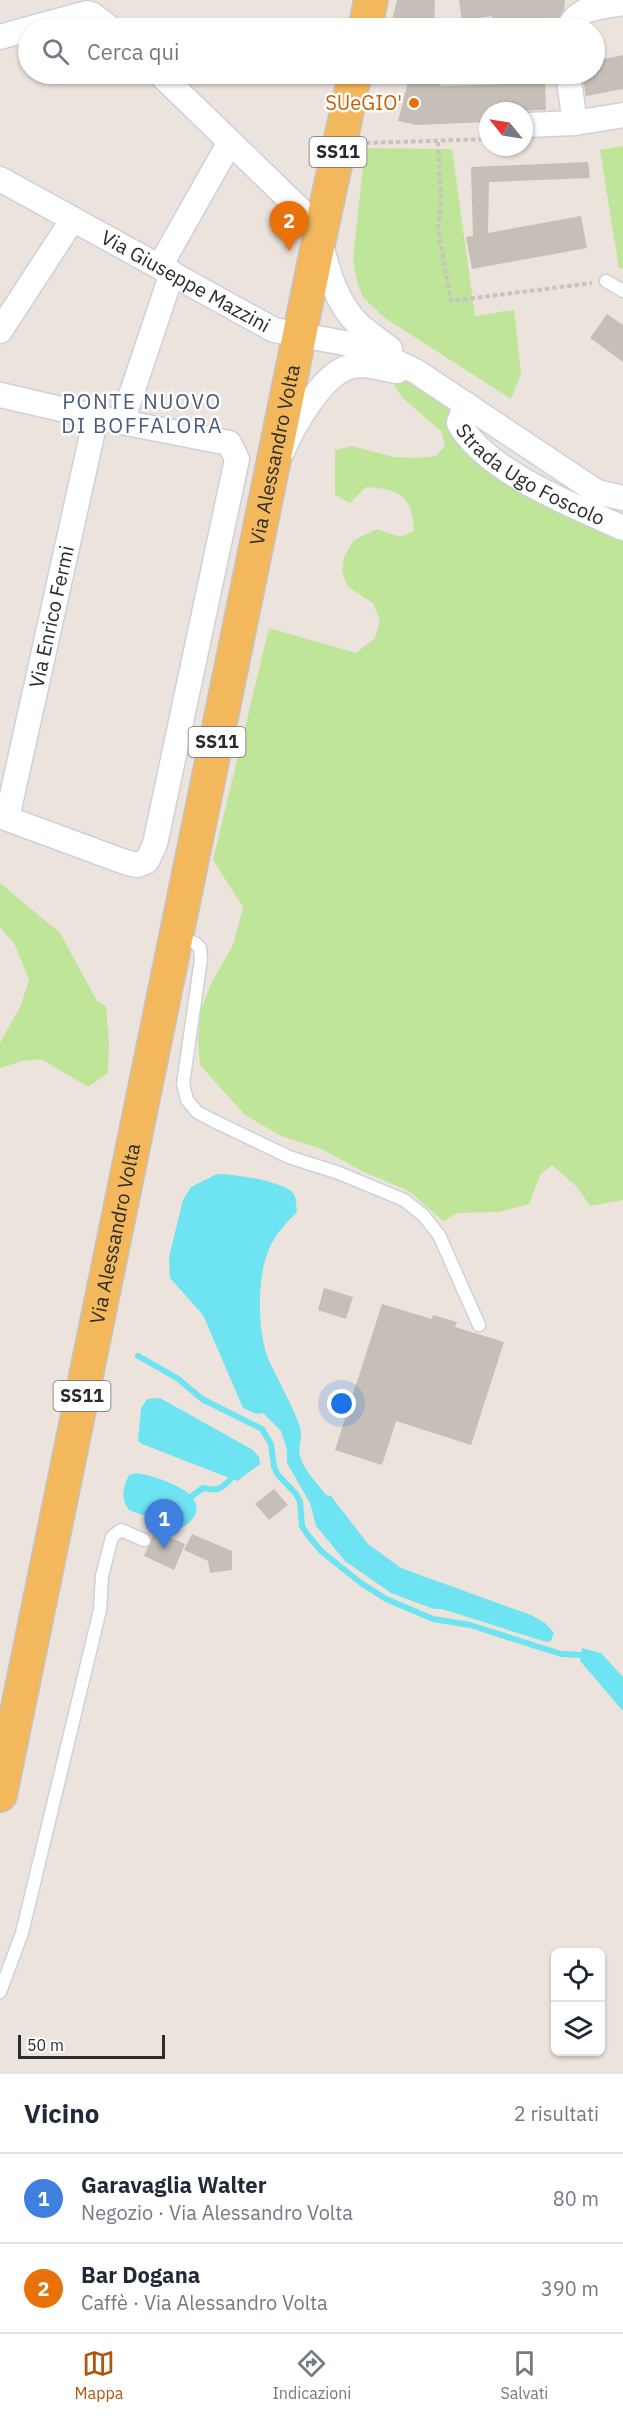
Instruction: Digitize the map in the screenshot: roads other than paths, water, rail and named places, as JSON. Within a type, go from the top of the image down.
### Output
[{"type":"main road","points":[[367,18],[371,0]]},
{"type":"main road","name":"SS11","points":[[320,233],[353,84]]},
{"type":"main road","name":"Via Alessandro Volta","points":[[0,1795],[320,233]]},
{"type":"street","points":[[575,18],[584,10],[623,3]]},
{"type":"street","points":[[72,18],[87,14],[97,18]]},
{"type":"street","points":[[0,37],[18,32]]},
{"type":"street","points":[[170,84],[320,233],[327,268],[340,301],[359,325],[417,372],[597,492],[623,498]]},
{"type":"street","points":[[569,84],[575,123]]},
{"type":"street","points":[[533,125],[575,123],[623,115]]},
{"type":"street","points":[[0,396],[122,422],[166,269],[230,141]]},
{"type":"street","name":"Via Giuseppe Mazzini","points":[[0,179],[274,330],[366,347],[417,372]]},
{"type":"street","points":[[0,331],[73,219]]},
{"type":"street","points":[[300,335],[326,358],[345,368]]},
{"type":"street","points":[[268,486],[287,440],[310,404],[325,384],[345,368],[368,365],[417,372]]},
{"type":"street","name":"Strada Ugo Foscolo","points":[[466,404],[459,423],[467,437],[510,472],[570,504],[623,528]]},
{"type":"street","name":"Via Enrico Fermi","points":[[3,817],[96,417]]},
{"type":"street","name":"Via Alessandro Volta","points":[[3,817],[137,865],[147,861],[154,844],[237,459],[229,443],[122,422]]},
{"type":"street","points":[[192,666],[231,673]]},
{"type":"lane","points":[[606,281],[623,291]]},
{"type":"lane","points":[[177,938],[195,943],[200,948],[201,959],[183,1084],[187,1100],[197,1112],[289,1157],[339,1173],[404,1200],[423,1215],[439,1235],[479,1325]]},
{"type":"lane","points":[[0,1992],[22,1933],[100,1610],[102,1576],[112,1537],[121,1530],[144,1540]]},
{"type":"water","points":[[217,1174],[269,1182],[287,1189],[295,1197],[297,1212],[275,1239],[265,1260],[262,1273],[260,1318],[268,1358],[300,1427],[300,1456],[307,1471],[326,1495],[331,1496],[368,1544],[401,1568],[531,1615],[545,1623],[554,1633],[551,1641],[546,1642],[442,1609],[434,1609],[391,1593],[345,1561],[316,1526],[310,1503],[287,1463],[287,1450],[281,1431],[263,1413],[256,1414],[243,1408],[203,1315],[170,1278],[169,1257],[183,1200],[191,1187]]},
{"type":"water","points":[[160,1398],[253,1450],[259,1457],[260,1464],[237,1481],[142,1444],[138,1441],[141,1408],[147,1399]]},
{"type":"water","points":[[137,1473],[175,1485],[192,1497],[196,1504],[196,1512],[191,1520],[179,1529],[129,1510],[123,1497],[124,1489],[129,1475]]},
{"type":"water","points":[[582,1648],[601,1653],[623,1677],[623,1711],[580,1661]]},
{"type":"waterway","points":[[138,1356],[177,1378],[202,1399],[262,1429],[271,1444],[274,1467],[278,1475],[296,1494],[300,1502],[302,1526],[307,1534],[321,1551],[361,1583],[386,1599],[433,1619],[470,1625],[561,1654],[581,1655]]},
{"type":"waterway","points":[[192,1496],[203,1488],[221,1488],[230,1480]]},
{"type":"place","name":"SUeGIO'","points":[[414,103]]},
{"type":"place","name":"Bar Dogana","points":[[289,251]]},
{"type":"place","name":"Garavaglia Walter","points":[[164,1549]]},
{"type":"district","name":"PONTE NUOVO DI BOFFALORA","points":[[142,414]]}]
